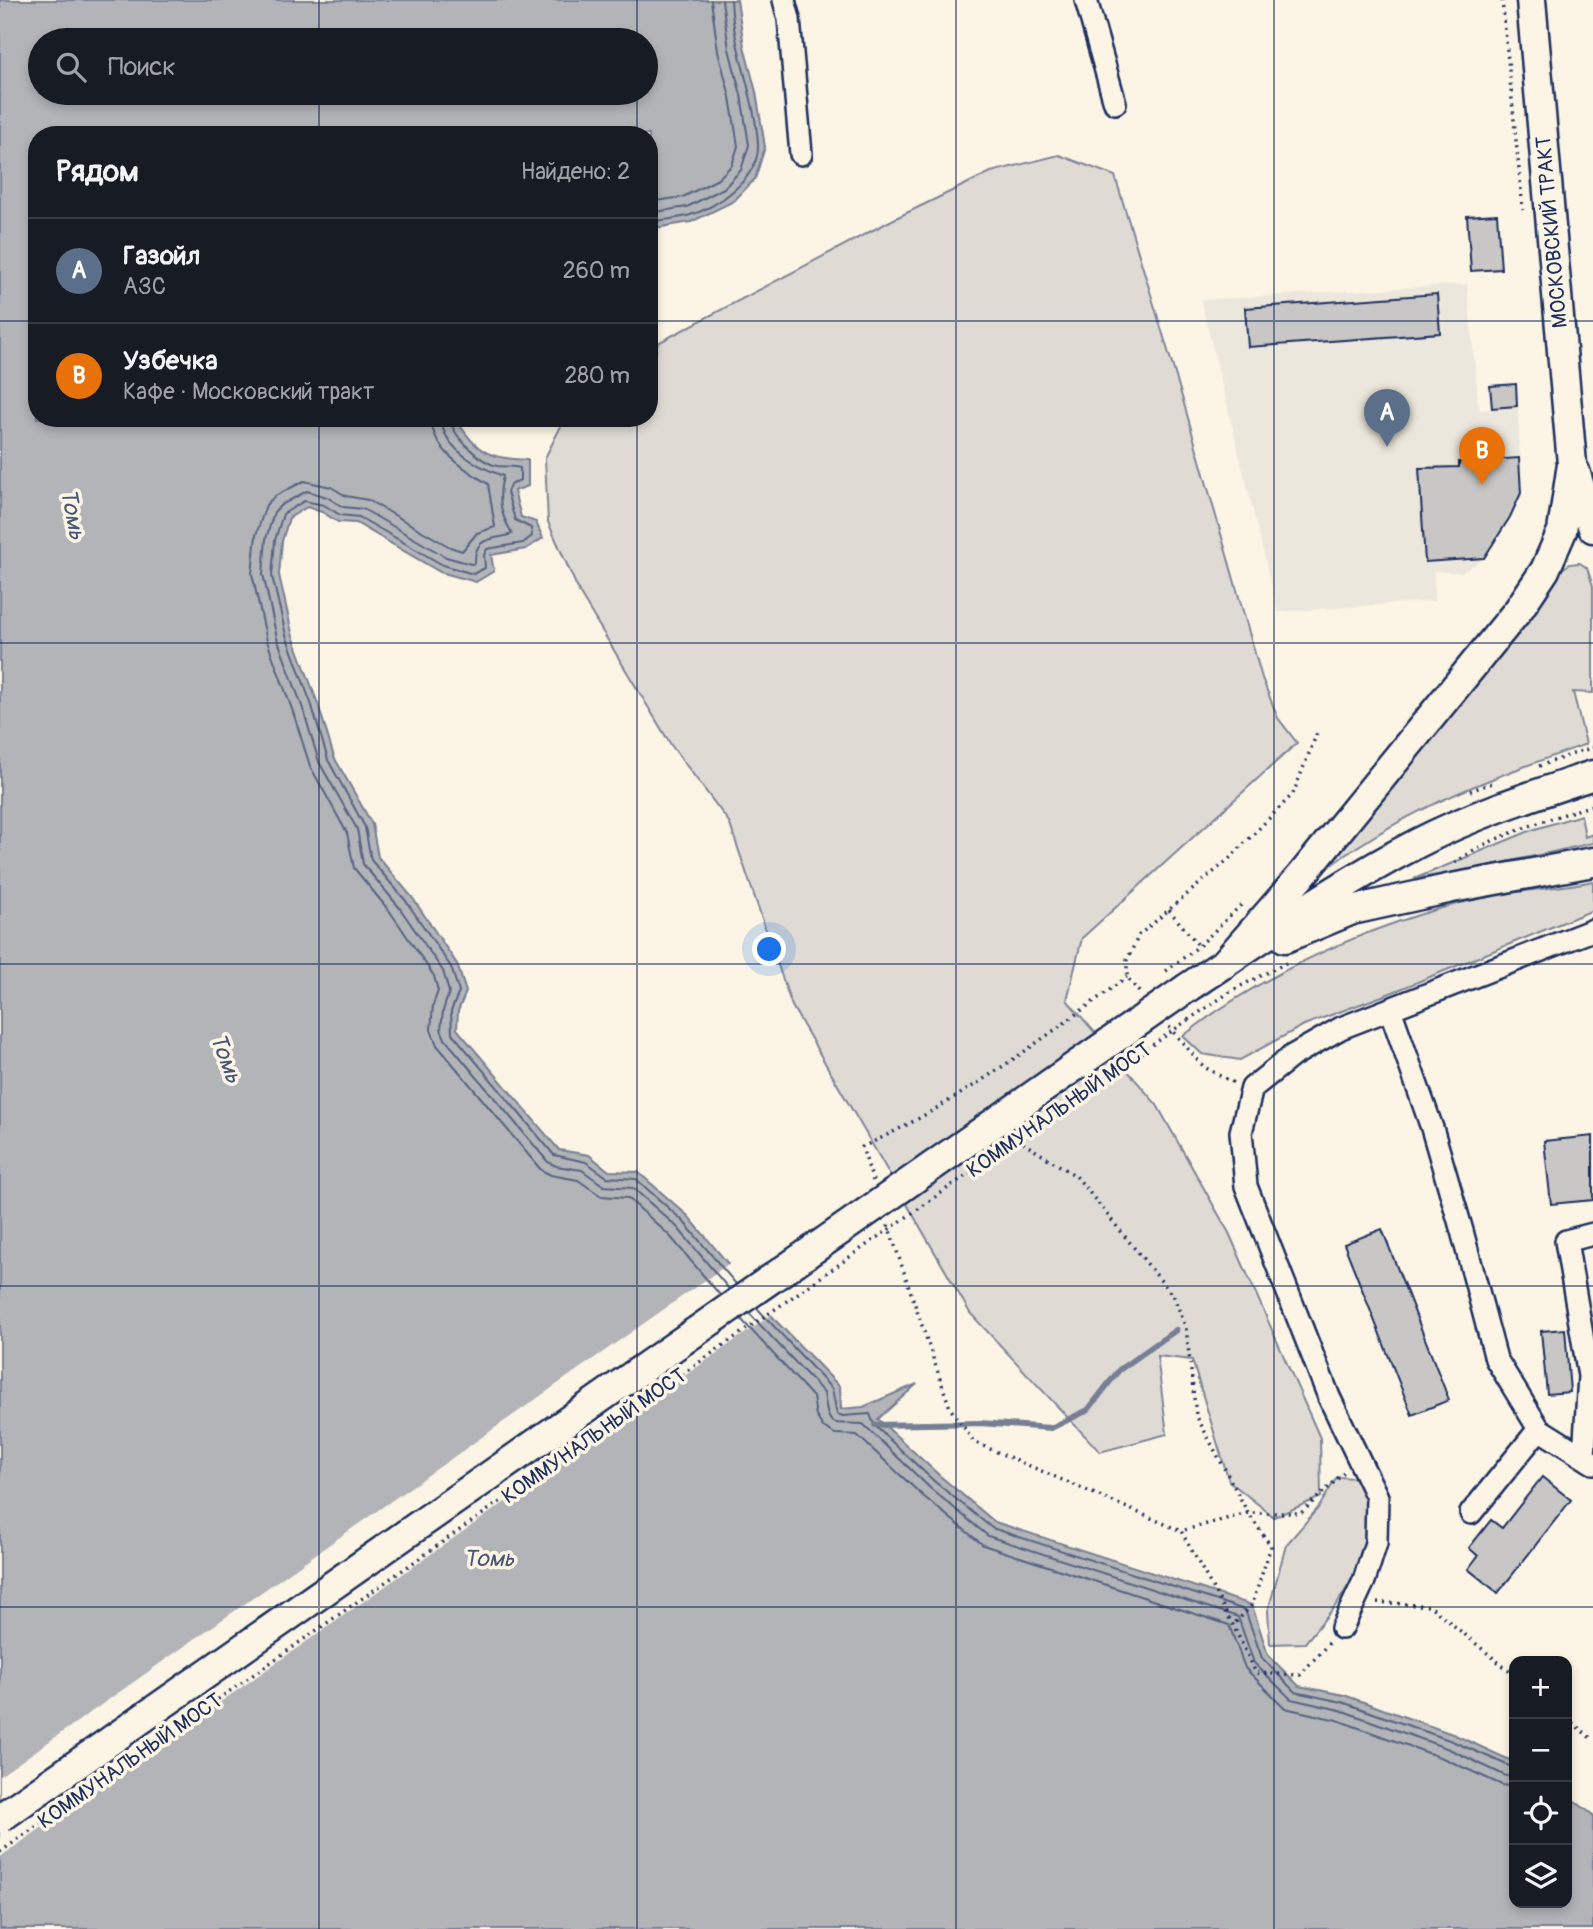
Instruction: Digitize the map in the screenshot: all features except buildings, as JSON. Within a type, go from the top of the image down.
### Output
[{"type":"main road","name":"МОСКОВСКИЙ ТРАКТ","points":[[1531,0],[1572,464]]},
{"type":"main road","points":[[1572,464],[1593,528]]},
{"type":"main road","points":[[1224,964],[1301,876],[1519,609],[1545,570],[1562,531],[1572,464]]},
{"type":"main road","points":[[1224,964],[1314,903],[1419,842],[1486,812],[1593,775]]},
{"type":"main road","points":[[1224,964],[1352,910],[1593,862]]},
{"type":"main road","name":"КОММУНАЛЬНЫЙ МОСТ","points":[[0,1818],[1224,964]]},
{"type":"lane","points":[[784,0],[789,19],[801,154]]},
{"type":"lane","points":[[1086,0],[1115,103]]},
{"type":"lane","points":[[1342,1628],[1376,1543],[1377,1497],[1329,1397],[1246,1186],[1241,1132],[1252,1088],[1292,1056],[1341,1028],[1593,930]]},
{"type":"lane","points":[[1390,1009],[1432,1128],[1496,1359],[1539,1429],[1589,1459]]},
{"type":"lane","points":[[1589,1459],[1589,1376],[1566,1241],[1593,1234]]},
{"type":"lane","points":[[1471,1513],[1539,1429]]},
{"type":"path","points":[[1502,0],[1525,222]]},
{"type":"path","points":[[1144,997],[1127,977],[1127,960],[1136,941],[1229,859],[1293,794],[1317,733]]},
{"type":"path","points":[[1156,978],[1199,946],[1248,898]]},
{"type":"path","points":[[1169,910],[1199,946]]},
{"type":"path","points":[[875,1186],[862,1147],[905,1128],[981,1083],[1127,977]]},
{"type":"path","points":[[1161,1017],[1204,1068],[1251,1092]]},
{"type":"path","name":"КОММУНАЛЬНЫЙ МОСТ","points":[[0,1852],[1188,1020]]},
{"type":"path","points":[[1017,1139],[1076,1176],[1174,1297],[1186,1328],[1196,1415],[1248,1513],[1271,1546],[1252,1605],[1233,1625]]},
{"type":"path","points":[[888,1226],[950,1408],[974,1442],[1181,1531],[1256,1673],[1300,1675],[1342,1628]]},
{"type":"path","points":[[1181,1531],[1248,1513],[1301,1513],[1359,1459]]},
{"type":"path","points":[[1355,1600],[1430,1606],[1509,1671]]},
{"type":"path","points":[[1568,1719],[1593,1740]]},
{"type":"shaded area","points":[[1059,155],[1115,176],[1182,397],[1262,678],[1278,718],[1297,743],[1082,938],[1067,1000],[1157,1105],[1229,1233],[1320,1438],[1321,1497],[1274,1517],[1229,1481],[1192,1360],[1157,1356],[1167,1434],[1100,1452],[970,1313],[792,1006],[729,822],[671,745],[580,594],[548,522],[545,458],[560,427],[658,427],[658,343],[894,219],[991,172]]},
{"type":"shaded area","points":[[1467,284],[1479,410],[1518,408],[1521,493],[1510,517],[1484,558],[1462,573],[1434,571],[1434,601],[1278,612],[1201,300]]},
{"type":"shaded area","points":[[1580,563],[1587,568],[1593,586],[1593,693],[1573,692],[1586,744],[1514,770],[1412,815],[1348,853],[1317,876],[1557,572],[1570,564]]},
{"type":"shaded area","points":[[1581,815],[1585,837],[1593,834],[1593,843],[1414,879],[1532,830]]},
{"type":"shaded area","points":[[1593,881],[1593,910],[1393,992],[1304,1025],[1240,1060],[1202,1054],[1183,1036],[1215,1012],[1285,970],[1399,921],[1477,899]]},
{"type":"shaded area","points":[[1337,1477],[1355,1478],[1369,1493],[1366,1558],[1336,1605],[1305,1643],[1270,1644],[1268,1611],[1286,1545],[1319,1507]]},
{"type":"water","name":"Томь","points":[[0,0],[737,0],[765,147],[755,179],[734,201],[691,222],[658,228],[658,126],[28,126],[28,427],[461,427],[477,446],[493,455],[528,460],[528,486],[514,491],[521,517],[536,522],[543,538],[526,549],[491,555],[494,571],[476,582],[440,572],[356,523],[338,522],[307,507],[289,518],[282,541],[279,575],[292,633],[334,757],[372,824],[378,857],[412,897],[457,964],[466,992],[458,1011],[457,1029],[559,1150],[589,1155],[609,1171],[638,1172],[688,1216],[777,1322],[840,1387],[841,1409],[863,1407],[917,1384],[878,1419],[995,1522],[1252,1605],[1268,1655],[1299,1686],[1344,1695],[1455,1735],[1509,1760],[1509,1908],[1572,1908],[1572,1799],[1593,1815],[1593,1929],[0,1929]]},
{"type":"pier","points":[[731,1262],[774,1313],[0,1857],[0,1776]]},
{"type":"waterway","points":[[875,1425],[979,1423],[1051,1428],[1088,1410],[1119,1370],[1176,1330]]},
{"type":"place","name":"Газойл","points":[[1387,447]]},
{"type":"place","name":"Узбечка","points":[[1482,485]]}]
